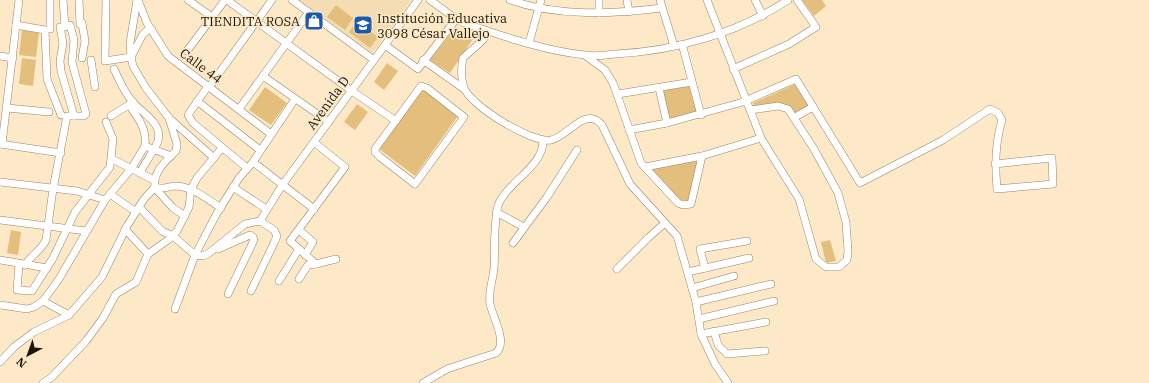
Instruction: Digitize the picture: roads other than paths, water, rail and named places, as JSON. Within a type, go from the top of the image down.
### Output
[{"type":"street","points":[[19,0],[13,58],[1,144],[61,153]]},
{"type":"street","points":[[50,0],[50,29]]},
{"type":"street","points":[[63,0],[65,26],[60,54],[61,71],[74,116]]},
{"type":"street","points":[[79,0],[81,24],[85,41],[82,58]]},
{"type":"street","points":[[106,0],[105,61],[131,57]]},
{"type":"street","points":[[138,0],[130,43],[131,57],[136,72],[169,118],[214,158]]},
{"type":"street","name":"Calle 44","points":[[138,0],[152,30],[168,56],[271,134]]},
{"type":"street","points":[[188,0],[212,17]]},
{"type":"street","points":[[187,51],[226,0],[396,121]]},
{"type":"street","points":[[247,168],[193,123],[188,116],[197,101],[272,0]]},
{"type":"street","points":[[292,0],[374,60]]},
{"type":"street","name":"Avenida D","points":[[260,221],[266,209],[283,184],[418,0]]},
{"type":"street","points":[[430,0],[456,19],[488,31],[548,49],[586,56],[630,53],[674,46],[720,34],[762,16],[788,0]]},
{"type":"street","points":[[510,0],[539,8],[599,13],[629,12],[662,8]]},
{"type":"street","points":[[529,43],[541,0]]},
{"type":"street","points":[[599,0],[599,13]]},
{"type":"street","points":[[627,0],[629,12]]},
{"type":"street","points":[[660,0],[674,46]]},
{"type":"street","points":[[707,0],[733,69],[762,138],[799,199],[816,259],[826,267],[836,267],[842,265],[847,260],[848,247],[846,222],[838,194],[824,166],[795,117],[788,109],[783,106],[751,110]]},
{"type":"street","points":[[755,0],[762,16]]},
{"type":"street","points":[[733,69],[789,44],[816,27],[797,0]]},
{"type":"street","points":[[239,109],[309,12]]},
{"type":"street","points":[[385,45],[418,69],[423,60],[456,19]]},
{"type":"street","points":[[16,25],[45,30],[47,79],[61,115]]},
{"type":"street","points":[[65,26],[74,40],[72,62],[86,114],[84,116],[67,116],[53,189],[46,240],[42,248],[22,264],[16,288],[18,292],[32,291],[47,268],[66,230],[88,194],[106,174],[112,159],[113,139],[109,119],[131,103]]},
{"type":"street","points":[[131,57],[144,34],[148,30],[152,30]]},
{"type":"street","points":[[464,88],[462,70],[463,58],[483,40],[488,31]]},
{"type":"street","points":[[682,44],[701,115]]},
{"type":"street","points":[[0,56],[13,58]]},
{"type":"street","points":[[586,56],[605,70],[613,83],[639,158],[645,167],[678,203],[688,206],[691,204],[702,156]]},
{"type":"street","points":[[90,60],[95,87]]},
{"type":"street","points":[[423,60],[464,88],[480,105],[523,134],[543,140],[556,139],[582,120],[592,118],[599,120],[630,184],[677,236],[696,302],[702,334],[715,364],[728,383]]},
{"type":"street","points":[[0,305],[27,309],[34,307],[43,300],[59,279],[107,197],[132,169],[144,146],[146,137],[144,127],[114,69]]},
{"type":"street","points":[[263,76],[329,122]]},
{"type":"street","points":[[629,130],[701,115],[747,100],[796,79],[860,183],[944,140],[990,109],[998,113],[1002,120],[996,143],[995,164],[997,189],[1053,184],[1052,158],[995,164]]},
{"type":"street","points":[[618,94],[692,82]]},
{"type":"street","points":[[421,86],[427,88],[464,115],[415,184],[375,152],[375,149],[396,121],[421,86]]},
{"type":"street","points":[[659,88],[667,123]]},
{"type":"street","points":[[174,309],[195,255],[220,208],[295,99]]},
{"type":"street","points":[[197,101],[260,150]]},
{"type":"street","points":[[131,103],[146,114],[155,124],[158,139],[154,150],[145,161],[140,173]]},
{"type":"street","points":[[795,117],[813,107]]},
{"type":"street","points":[[6,108],[49,112]]},
{"type":"street","points":[[0,362],[14,347],[34,332],[68,314],[102,277],[125,230],[154,184],[159,168],[176,151],[177,144],[169,118]]},
{"type":"street","points":[[645,167],[702,156],[762,138]]},
{"type":"street","points":[[423,383],[447,369],[492,355],[500,348],[500,340],[490,304],[489,293],[494,268],[496,212],[500,202],[506,194],[541,154],[543,140]]},
{"type":"street","points":[[314,143],[345,167],[290,241],[316,264]]},
{"type":"street","points":[[144,146],[171,156]]},
{"type":"street","points":[[43,383],[52,377],[86,341],[103,318],[116,294],[136,282],[148,254],[178,231],[189,207],[191,189],[197,178],[222,148]]},
{"type":"street","points":[[513,243],[547,197],[577,150]]},
{"type":"street","points":[[112,159],[140,173],[158,189],[175,186],[191,189],[220,208]]},
{"type":"street","points":[[253,162],[314,209]]},
{"type":"street","points":[[0,182],[53,189],[65,189],[107,197],[137,210],[162,231],[173,236],[195,255],[203,256],[250,235],[254,240],[228,294]]},
{"type":"street","points":[[154,184],[173,208],[185,216]]},
{"type":"street","points":[[233,188],[266,209]]},
{"type":"street","points":[[496,212],[524,227]]},
{"type":"street","points":[[0,220],[48,228],[86,231]]},
{"type":"street","points":[[209,253],[244,224],[260,221],[274,230],[277,236],[250,291]]},
{"type":"street","points":[[617,269],[648,238],[666,223]]},
{"type":"street","points":[[125,230],[148,254]]},
{"type":"street","points":[[299,230],[313,242],[306,254]]},
{"type":"street","points":[[705,268],[700,249],[747,241]]},
{"type":"street","points":[[279,281],[299,249]]},
{"type":"street","points":[[688,272],[749,258]]},
{"type":"street","points":[[299,278],[308,265],[336,259]]},
{"type":"street","points":[[0,260],[47,268]]},
{"type":"street","points":[[692,288],[734,276]]},
{"type":"street","points":[[696,302],[771,284]]},
{"type":"street","points":[[43,300],[68,314]]},
{"type":"street","points":[[699,319],[774,301]]},
{"type":"street","points":[[702,334],[766,322]]},
{"type":"street","points":[[714,332],[718,345],[727,354],[765,351]]},
{"type":"place","name":"TIENDITA ROSA","points":[[314,21]]},
{"type":"place","name":"Institución Educativa 3098 César Vallejo","points":[[363,25]]}]
